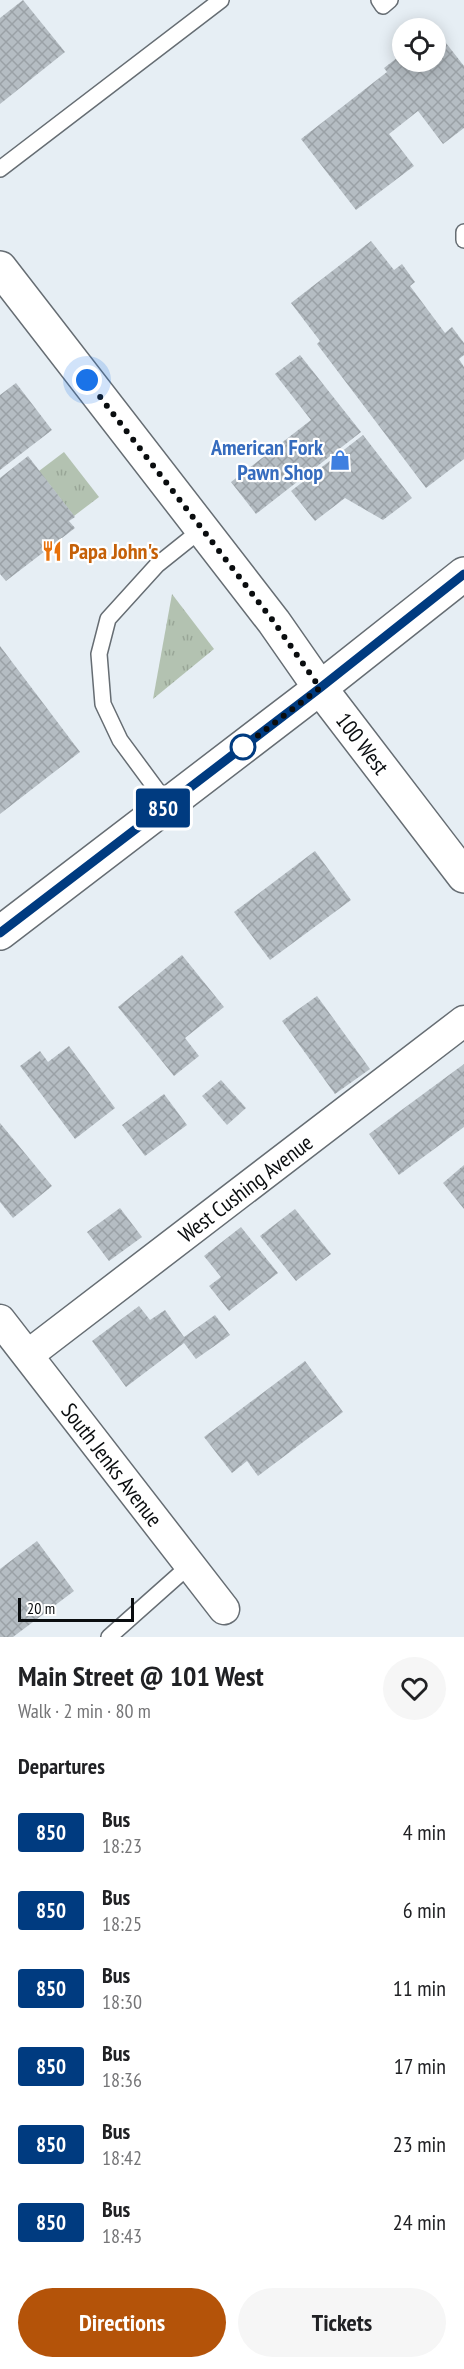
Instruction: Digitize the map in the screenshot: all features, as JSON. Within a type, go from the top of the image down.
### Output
[{"type":"street","name":"100 West","points":[[0,268],[274,622],[320,688],[464,876]]},
{"type":"street","points":[[4,921],[168,805],[464,574]]},
{"type":"street","name":"West Cushing Avenue","points":[[28,1355],[464,1022]]},
{"type":"street","name":"South Jenks Avenue","points":[[0,1320],[224,1609]]},
{"type":"lane","points":[[0,170],[221,0]]},
{"type":"lane","points":[[379,0],[383,6],[390,0]]},
{"type":"lane","points":[[464,232],[464,240]]},
{"type":"lane","points":[[168,805],[120,740],[103,704],[99,654],[108,619],[157,565],[202,529]]},
{"type":"lane","points":[[109,1637],[190,1565]]},
{"type":"green space","points":[[64,452],[99,497],[74,516],[39,471]]},
{"type":"green space","points":[[172,594],[214,649],[153,699]]},
{"type":"building","points":[[23,0],[65,52],[0,104],[0,18]]},
{"type":"building","points":[[446,43],[464,66],[464,128],[443,144],[418,111],[389,134],[414,166],[356,210],[301,139],[387,72],[384,68],[392,62],[392,72],[446,72]]},
{"type":"building","points":[[371,241],[394,270],[402,264],[415,282],[410,286],[445,333],[452,327],[464,343],[464,355],[459,359],[464,367],[464,459],[426,488],[317,344],[320,341],[291,303]]},
{"type":"building","points":[[300,355],[361,432],[256,514],[231,482],[311,420],[275,374]]},
{"type":"building","points":[[16,383],[52,430],[0,470],[0,395]]},
{"type":"building","points":[[363,435],[412,498],[383,520],[345,498],[315,521],[291,491]]},
{"type":"building","points":[[28,456],[75,517],[69,521],[75,528],[6,581],[0,574],[0,478]]},
{"type":"building","points":[[0,646],[80,752],[0,814]]},
{"type":"building","points":[[315,851],[351,900],[270,960],[234,912]]},
{"type":"building","points":[[182,955],[224,1007],[185,1038],[199,1056],[174,1076],[118,1007]]},
{"type":"building","points":[[317,996],[370,1069],[335,1094],[282,1021]]},
{"type":"building","points":[[69,1046],[115,1108],[75,1139],[20,1066],[40,1051],[48,1062]]},
{"type":"building","points":[[464,1064],[464,1127],[399,1175],[369,1134]]},
{"type":"building","points":[[221,1080],[246,1108],[227,1125],[202,1096]]},
{"type":"building","points":[[164,1094],[187,1125],[145,1156],[122,1125]]},
{"type":"building","points":[[0,1123],[52,1186],[13,1218],[0,1202]]},
{"type":"building","points":[[464,1165],[464,1209],[443,1183]]},
{"type":"building","points":[[120,1208],[142,1237],[109,1261],[87,1232]]},
{"type":"building","points":[[295,1209],[331,1254],[296,1281],[260,1236]]},
{"type":"building","points":[[241,1227],[278,1273],[229,1311],[209,1286],[221,1277],[204,1256]]},
{"type":"building","points":[[139,1306],[150,1320],[165,1310],[184,1337],[215,1315],[230,1335],[196,1359],[184,1343],[126,1387],[92,1341]]},
{"type":"building","points":[[305,1361],[343,1412],[258,1476],[247,1461],[232,1473],[204,1437]]},
{"type":"building","points":[[37,1541],[74,1591],[13,1637],[0,1637],[0,1569]]},
{"type":"bus line","name":"850","points":[[0,933],[320,688],[464,574]]},
{"type":"place","name":"American Fork Pawn Shop","points":[[340,460]]},
{"type":"place","name":"Papa John's","points":[[52,551]]},
{"type":"route","points":[[87,380],[274,622],[320,688],[243,747]]}]
